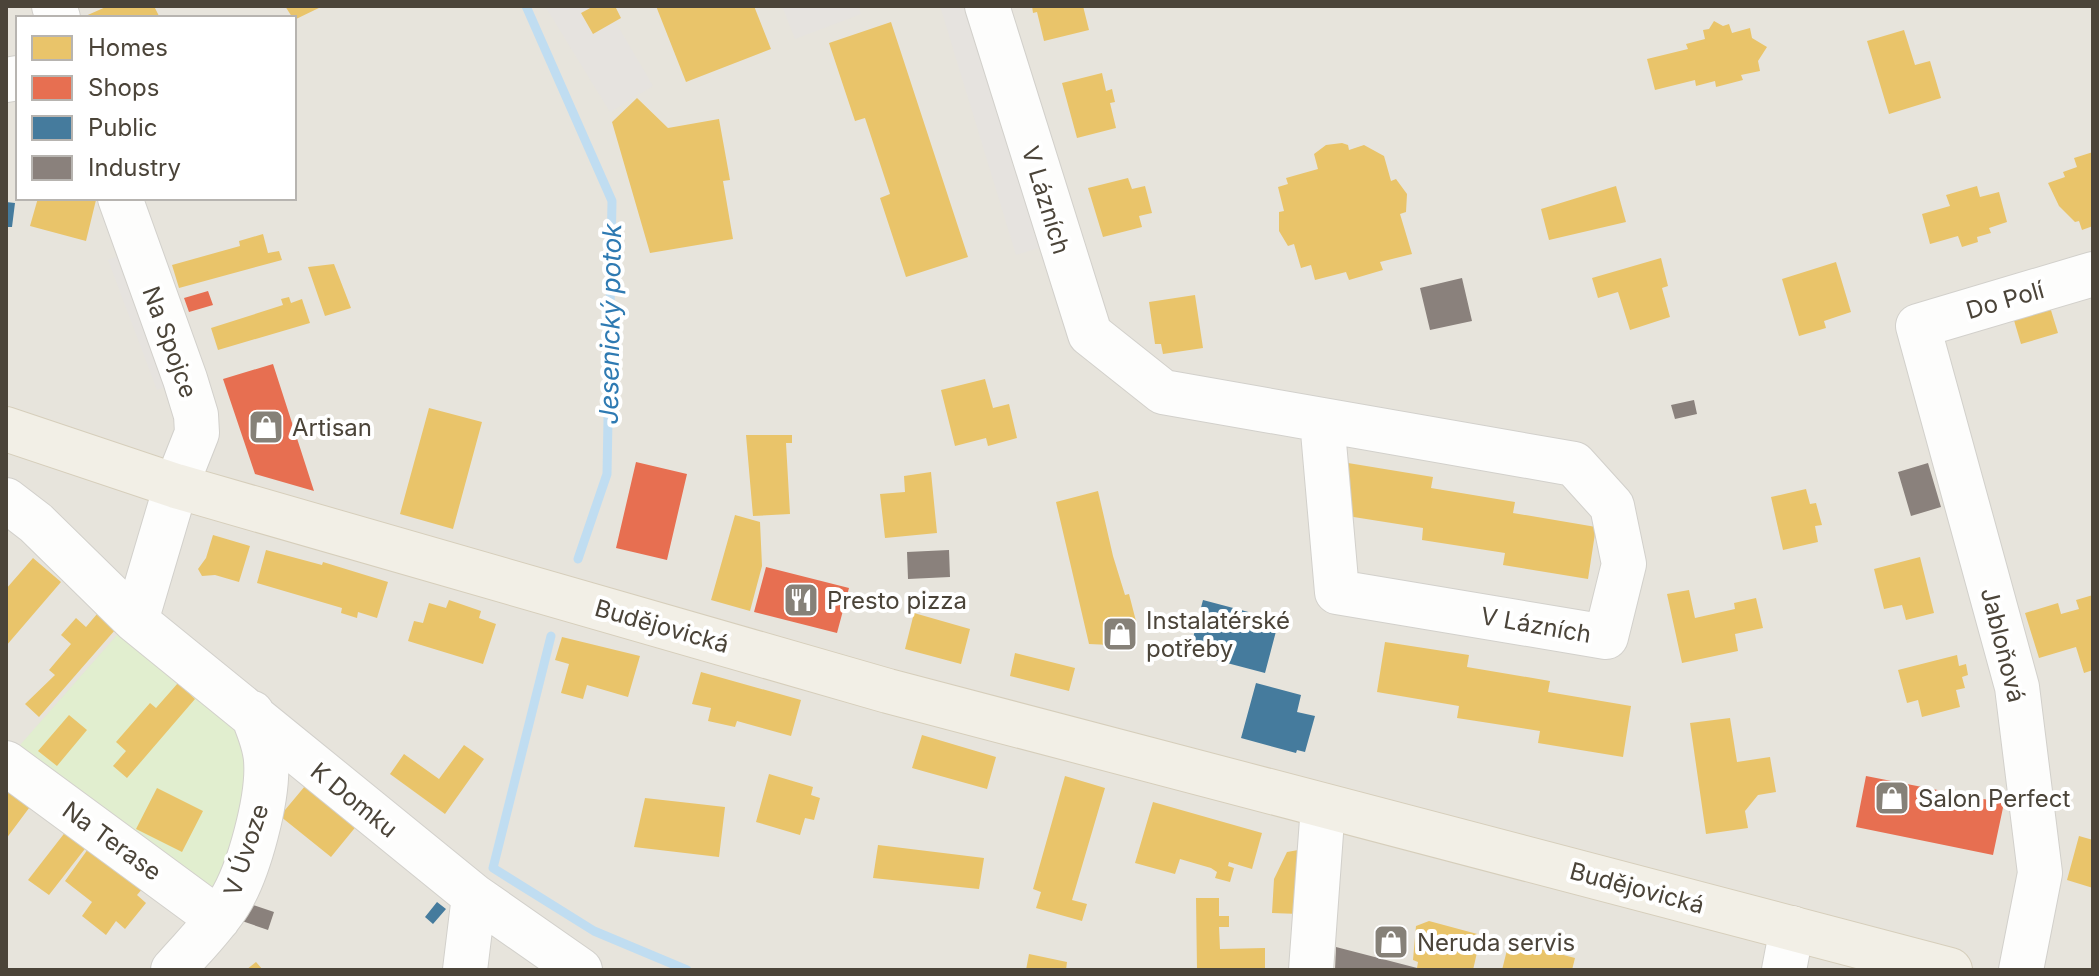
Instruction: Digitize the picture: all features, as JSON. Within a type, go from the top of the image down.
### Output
[{"type":"main road","name":"Budějovická","points":[[6,429],[176,486],[873,687],[1323,806],[1788,949],[1950,970]]},
{"type":"street","name":"V Lázních","points":[[987,6],[1090,334],[1163,392],[1574,464],[1612,506],[1624,564],[1606,637],[1337,592],[1322,420]]},
{"type":"street","name":"Na Spojce","points":[[121,200],[196,415],[197,433],[176,486]]},
{"type":"street","name":"Do Polí","points":[[1918,326],[2093,274]]},
{"type":"street","name":"Jabloňová","points":[[1918,326],[2017,687],[2040,873],[2021,970]]},
{"type":"street","points":[[136,621],[176,486]]},
{"type":"street","name":"K Domku","points":[[6,500],[36,523],[136,621],[252,713],[295,753],[474,896],[580,970]]},
{"type":"street","name":"V Úvoze","points":[[173,970],[218,919],[238,886],[263,803],[266,760],[252,713]]},
{"type":"street","name":"Na Terase","points":[[6,763],[218,919]]},
{"type":"street","points":[[1311,970],[1323,806]]},
{"type":"street","points":[[465,970],[474,896]]},
{"type":"shaded area","points":[[6,6],[2093,6],[2093,970],[6,970]]},
{"type":"shaded area","points":[[545,6],[594,6],[593,34],[615,21],[653,86],[610,112]]},
{"type":"shaded area","points":[[782,6],[858,6],[861,14],[795,39]]},
{"type":"shaded area","points":[[940,6],[1008,6],[1059,242],[1016,255]]},
{"type":"shaded area","points":[[136,249],[185,379],[157,390],[108,260]]},
{"type":"green space","points":[[124,627],[246,737],[244,819],[215,889],[13,753]]},
{"type":"building: Homes","points":[[108,6],[154,6],[159,16],[86,16]]},
{"type":"building: Homes","points":[[285,6],[323,6],[296,19],[296,16],[291,16]]},
{"type":"building: Homes","points":[[594,6],[615,6],[621,18],[593,34],[581,13]]},
{"type":"building: Homes","points":[[656,6],[754,6],[771,49],[686,82]]},
{"type":"building: Homes","points":[[1032,6],[1083,6],[1089,30],[1044,41],[1037,12],[1033,13]]},
{"type":"building: Homes","points":[[1714,21],[1723,26],[1729,24],[1732,33],[1750,28],[1752,38],[1767,47],[1758,61],[1760,71],[1741,75],[1743,80],[1716,87],[1715,81],[1696,86],[1695,80],[1655,90],[1647,59],[1688,49],[1686,44],[1705,39],[1703,30],[1709,29]]},
{"type":"building: Homes","points":[[891,22],[968,257],[906,277],[880,198],[890,194],[865,118],[855,121],[829,43]]},
{"type":"building: Homes","points":[[1904,30],[1915,65],[1930,61],[1941,98],[1889,114],[1867,41]]},
{"type":"building: Homes","points":[[1102,73],[1106,91],[1112,89],[1115,102],[1110,103],[1116,128],[1077,138],[1062,83]]},
{"type":"building: Homes","points":[[637,98],[668,128],[719,119],[730,180],[723,181],[733,239],[650,253],[612,122]]},
{"type":"building: Homes","points":[[1326,145],[1348,145],[1349,150],[1364,145],[1384,156],[1391,181],[1396,179],[1407,194],[1406,212],[1400,214],[1412,254],[1380,262],[1383,270],[1349,280],[1346,272],[1315,280],[1311,265],[1301,268],[1294,244],[1288,246],[1279,231],[1279,212],[1284,211],[1278,187],[1288,184],[1286,178],[1318,169],[1314,154]]},
{"type":"building: Homes","points":[[2093,152],[2093,226],[2082,230],[2079,221],[2075,222],[2059,206],[2048,183],[2065,177],[2063,172],[2077,167],[2074,158]]},
{"type":"building: Homes","points":[[1128,178],[1132,189],[1145,186],[1152,213],[1139,216],[1142,227],[1103,237],[1088,188]]},
{"type":"building: Homes","points":[[1616,186],[1626,222],[1549,240],[1541,209]]},
{"type":"building: Homes","points":[[1977,186],[1980,197],[1999,192],[2007,222],[1989,228],[1991,233],[1977,237],[1978,242],[1962,247],[1958,236],[1930,244],[1922,214],[1950,206],[1946,195]]},
{"type":"building: Homes","points":[[37,200],[96,200],[86,241],[30,226]]},
{"type":"building: Homes","points":[[263,234],[268,253],[279,251],[282,260],[179,288],[172,265],[240,246],[239,241]]},
{"type":"building: Homes","points":[[1661,258],[1668,286],[1662,288],[1670,317],[1630,330],[1618,292],[1598,298],[1592,278]]},
{"type":"building: Homes","points":[[1836,262],[1851,312],[1824,321],[1826,328],[1799,336],[1782,279]]},
{"type":"building: Homes","points":[[334,264],[351,308],[325,316],[308,267]]},
{"type":"building: Homes","points":[[1195,295],[1203,348],[1163,354],[1161,344],[1155,344],[1149,302]]},
{"type":"building: Homes","points":[[289,297],[291,303],[302,299],[310,323],[218,350],[211,328],[283,305],[281,299]]},
{"type":"building: Homes","points":[[2050,307],[2058,333],[2021,344],[2013,317]]},
{"type":"building: Homes","points":[[985,379],[993,408],[1009,404],[1017,438],[988,446],[986,438],[955,446],[941,390]]},
{"type":"building: Homes","points":[[429,408],[482,422],[453,529],[400,514]]},
{"type":"building: Homes","points":[[746,435],[792,435],[792,443],[786,443],[790,514],[753,516]]},
{"type":"building: Homes","points":[[1348,463],[1433,477],[1431,488],[1515,502],[1513,513],[1596,527],[1588,579],[1503,565],[1505,553],[1422,540],[1423,528],[1341,515]]},
{"type":"building: Homes","points":[[931,472],[937,533],[885,538],[880,494],[905,492],[904,476]]},
{"type":"building: Homes","points":[[1806,489],[1810,504],[1816,503],[1822,525],[1815,526],[1818,542],[1783,550],[1771,497]]},
{"type":"building: Homes","points":[[1098,491],[1113,556],[1125,595],[1129,594],[1137,625],[1131,628],[1131,646],[1089,644],[1056,502]]},
{"type":"building: Homes","points":[[735,515],[760,522],[762,566],[750,611],[711,600]]},
{"type":"building: Homes","points":[[213,535],[250,546],[239,582],[215,575],[202,576],[198,569],[206,558]]},
{"type":"building: Homes","points":[[266,550],[322,565],[323,562],[388,582],[377,618],[358,612],[357,618],[341,613],[342,608],[257,583]]},
{"type":"building: Homes","points":[[1920,557],[1934,613],[1906,620],[1902,605],[1884,609],[1874,569]]},
{"type":"building: Homes","points":[[33,558],[61,582],[6,646],[6,589]]},
{"type":"building: Homes","points":[[1689,590],[1695,618],[1735,609],[1734,603],[1756,598],[1763,628],[1735,634],[1738,651],[1682,663],[1667,594]]},
{"type":"building: Homes","points":[[2093,595],[2093,670],[2084,673],[2076,647],[2039,658],[2025,613],[2058,603],[2061,614],[2079,609],[2076,600]]},
{"type":"building: Homes","points":[[449,600],[481,611],[479,618],[496,624],[483,664],[408,641],[414,621],[423,623],[429,603],[446,608]]},
{"type":"building: Homes","points":[[914,613],[970,629],[961,664],[905,649]]},
{"type":"building: Homes","points":[[97,614],[115,630],[39,717],[25,704],[55,675],[49,670],[71,644],[61,635],[76,618],[86,627]]},
{"type":"building: Homes","points":[[562,637],[640,656],[628,697],[587,685],[583,699],[561,693],[569,664],[555,660]]},
{"type":"building: Homes","points":[[1385,642],[1469,655],[1467,667],[1550,681],[1548,692],[1631,706],[1623,757],[1538,743],[1540,731],[1457,718],[1459,706],[1377,692]]},
{"type":"building: Homes","points":[[1015,653],[1075,668],[1069,691],[1010,676]]},
{"type":"building: Homes","points":[[1957,655],[1959,666],[1966,664],[1968,675],[1962,677],[1965,688],[1956,690],[1960,707],[1922,717],[1918,700],[1907,703],[1898,670]]},
{"type":"building: Homes","points":[[701,672],[801,700],[791,736],[737,721],[735,727],[708,721],[711,708],[692,704]]},
{"type":"building: Homes","points":[[178,683],[195,699],[127,778],[113,766],[126,751],[116,742],[150,703],[156,708]]},
{"type":"building: Homes","points":[[69,715],[87,730],[57,766],[38,751]]},
{"type":"building: Homes","points":[[1730,718],[1737,762],[1770,757],[1776,792],[1758,795],[1745,811],[1748,828],[1706,834],[1690,723]]},
{"type":"building: Homes","points":[[922,735],[996,757],[987,789],[912,768]]},
{"type":"building: Homes","points":[[464,745],[484,759],[445,814],[390,774],[404,754],[439,779]]},
{"type":"building: Homes","points":[[769,774],[813,787],[811,795],[820,798],[814,820],[805,818],[800,835],[756,822]]},
{"type":"building: Homes","points":[[1065,776],[1105,788],[1072,900],[1087,904],[1082,921],[1036,908],[1041,892],[1033,889]]},
{"type":"building: Homes","points":[[14,785],[35,800],[6,839],[6,796]]},
{"type":"building: Homes","points":[[305,786],[358,824],[331,857],[280,816]]},
{"type":"building: Homes","points":[[157,788],[203,811],[182,852],[136,829]]},
{"type":"building: Homes","points":[[645,798],[725,807],[719,857],[634,847]]},
{"type":"building: Homes","points":[[1153,802],[1262,833],[1252,869],[1229,862],[1228,866],[1234,868],[1230,882],[1215,878],[1217,872],[1211,868],[1180,859],[1175,874],[1135,863]]},
{"type":"building: Homes","points":[[70,826],[91,841],[49,895],[28,880]]},
{"type":"building: Homes","points":[[2079,836],[2093,840],[2093,888],[2067,880]]},
{"type":"building: Homes","points":[[93,842],[149,881],[137,895],[146,903],[125,929],[116,921],[106,935],[82,916],[92,902],[65,881]]},
{"type":"building: Homes","points":[[878,845],[984,858],[979,889],[873,878]]},
{"type":"building: Homes","points":[[1304,849],[1299,914],[1272,913],[1274,879],[1287,852]]},
{"type":"building: Homes","points":[[1196,898],[1219,898],[1219,916],[1229,916],[1229,927],[1219,927],[1220,949],[1265,948],[1265,970],[1197,970]]},
{"type":"building: Homes","points":[[1429,921],[1481,935],[1473,970],[1417,968],[1418,962],[1413,960],[1416,926]]},
{"type":"building: Homes","points":[[1517,943],[1575,958],[1572,970],[1502,970],[1507,950],[1515,952]]},
{"type":"building: Homes","points":[[1029,954],[1067,962],[1066,970],[1026,970]]},
{"type":"building: Homes","points":[[256,962],[263,970],[246,970]]},
{"type":"building: Shops","points":[[208,291],[213,305],[189,312],[184,298]]},
{"type":"building: Shops","name":"Artisan","points":[[273,364],[314,491],[255,474],[223,379]]},
{"type":"building: Shops","points":[[636,462],[687,474],[667,560],[616,548]]},
{"type":"building: Shops","name":"Presto pizza","points":[[766,567],[849,588],[837,633],[754,612]]},
{"type":"building: Shops","points":[[1866,776],[2004,803],[1993,855],[1856,827]]},
{"type":"building: Public","points":[[6,202],[15,203],[12,227],[6,227]]},
{"type":"building: Public","points":[[1203,600],[1279,620],[1265,673],[1189,653]]},
{"type":"building: Public","points":[[1256,683],[1301,695],[1297,712],[1315,716],[1305,752],[1297,750],[1296,753],[1241,738]]},
{"type":"building: Public","points":[[437,902],[446,909],[433,924],[425,917]]},
{"type":"building: Industry","points":[[1462,278],[1472,321],[1430,330],[1420,288]]},
{"type":"building: Industry","points":[[1694,400],[1697,414],[1675,419],[1671,405]]},
{"type":"building: Industry","points":[[1928,463],[1941,507],[1911,516],[1898,472]]},
{"type":"building: Industry","points":[[949,550],[950,577],[908,579],[907,552]]},
{"type":"building: Industry","points":[[247,903],[274,912],[268,930],[242,921]]},
{"type":"building: Industry","points":[[1336,947],[1421,969],[1421,970],[1335,970]]},
{"type":"waterway","name":"Jesenický potok","points":[[526,6],[612,201],[607,474],[578,559]]},
{"type":"waterway","name":"Jesenický potok","points":[[551,636],[493,868],[594,931],[687,970]]},
{"type":"place","name":"Artisan","points":[[266,427]]},
{"type":"place","name":"Presto pizza","points":[[801,600]]},
{"type":"place","name":"Instalatérské potřeby","points":[[1120,634]]},
{"type":"place","name":"Salon Perfect","points":[[1892,798]]},
{"type":"place","name":"Neruda servis","points":[[1391,942]]}]
